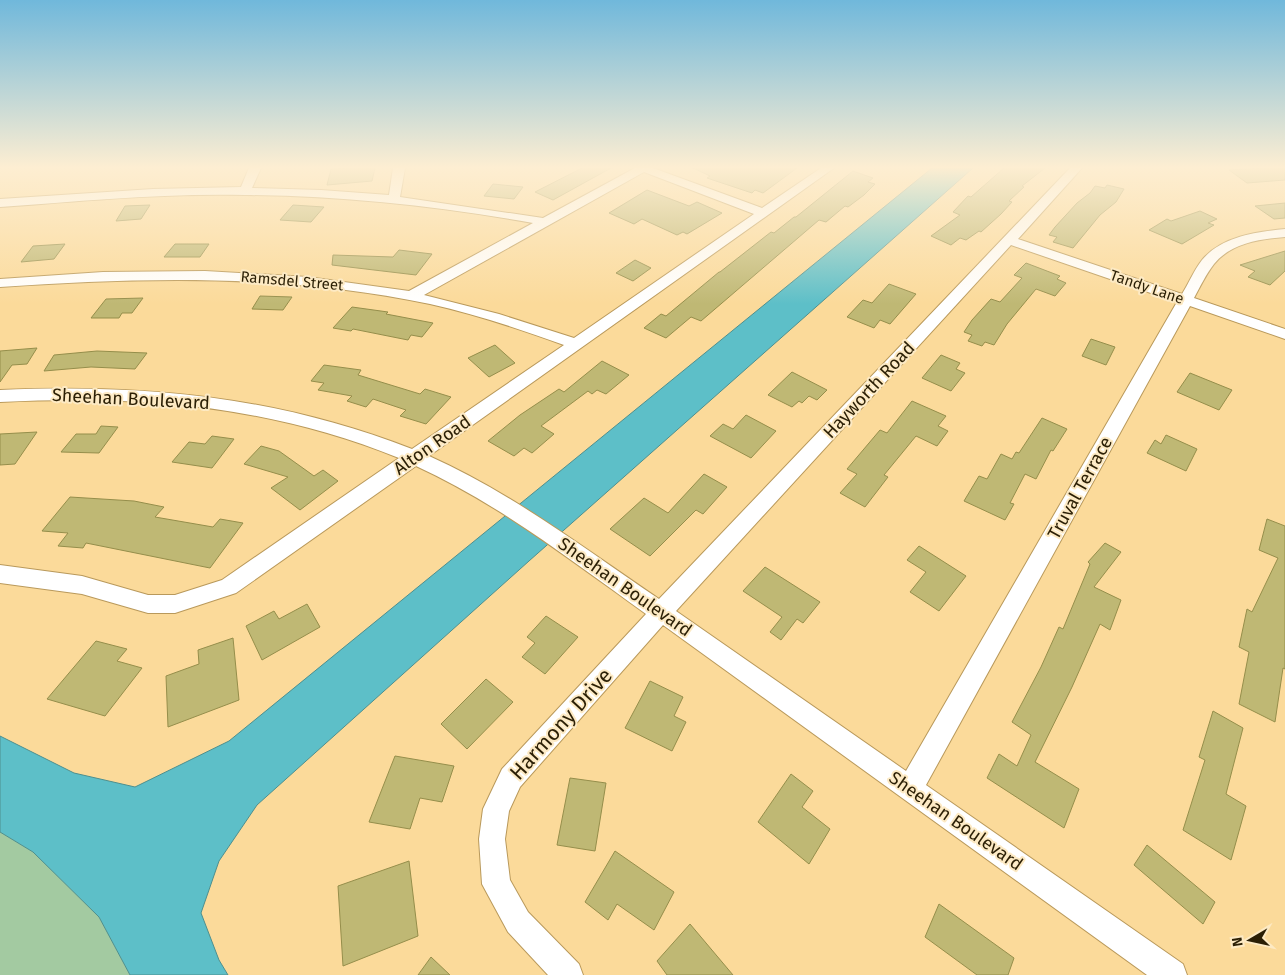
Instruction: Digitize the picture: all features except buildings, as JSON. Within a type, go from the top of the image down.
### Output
[{"type":"street","points":[[500,214],[546,222]]},
{"type":"street","points":[[410,296],[561,214]]},
{"type":"street","name":"Alton Road","points":[[0,574],[28,576],[82,585],[148,604],[175,604],[229,587],[762,214]]},
{"type":"street","name":"Hayworth Road","points":[[662,612],[1034,214]]},
{"type":"street","name":"Truval Terrace","points":[[910,789],[1207,263],[1220,250],[1248,238],[1285,233]]},
{"type":"street","name":"Tandy Lane","points":[[1009,240],[1285,334]]},
{"type":"street","name":"Ramsdel Street","points":[[0,283],[122,275],[216,275],[318,282],[410,296],[498,318],[576,344]]},
{"type":"street","name":"Sheehan Boulevard","points":[[0,396],[113,394],[214,403],[310,421],[415,457],[461,479],[509,507],[662,612],[1172,975]]},
{"type":"street","name":"Harmony Drive","points":[[568,975],[518,922],[496,884],[492,839],[496,809],[511,778],[662,612]]},
{"type":"green space","points":[[0,832],[33,852],[99,917],[130,975],[0,975]]},
{"type":"water","points":[[876,214],[922,214],[257,805],[219,861],[201,913],[219,960],[228,975],[130,975],[99,917],[33,852],[0,832],[0,736],[74,773],[135,787],[229,741]]}]
